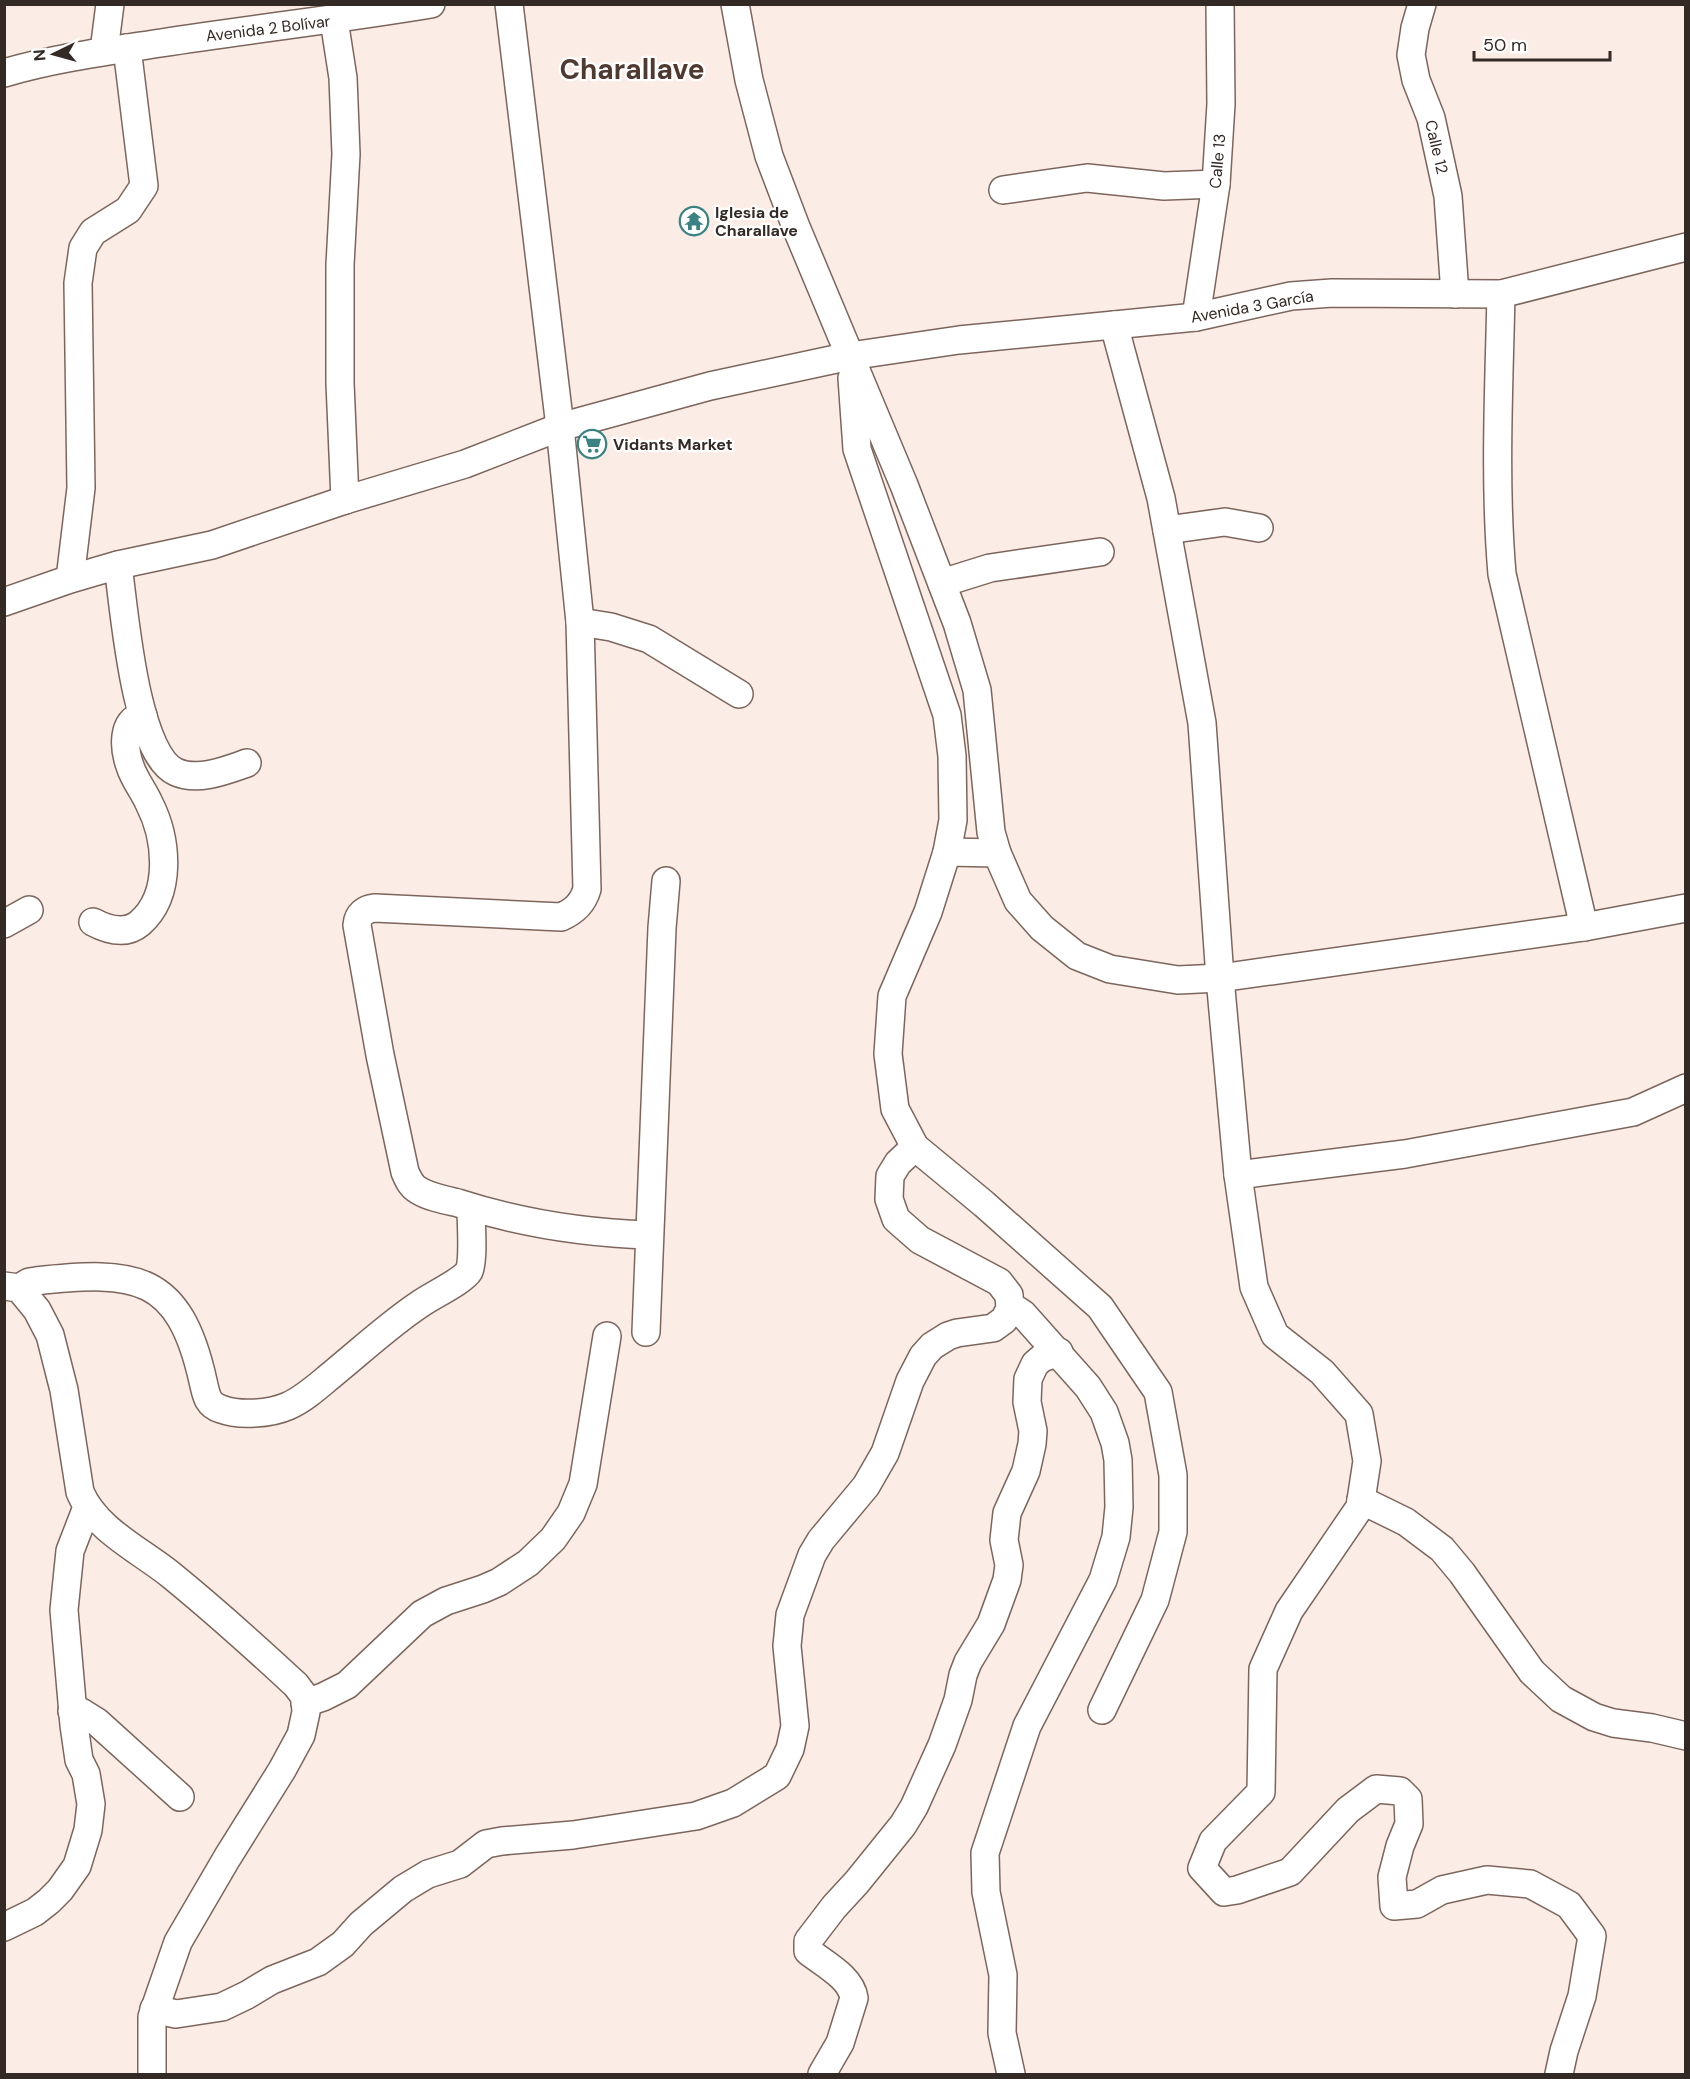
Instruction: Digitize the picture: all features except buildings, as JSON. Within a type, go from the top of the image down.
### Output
[{"type":"street","points":[[70,579],[81,488],[78,283],[83,248],[93,232],[128,210],[144,186],[116,49],[110,4]]},
{"type":"street","name":"Avenida 2 Bolívar","points":[[4,73],[116,49],[257,28],[334,20],[431,4]]},
{"type":"street","points":[[509,4],[560,427],[580,622],[586,889],[581,903],[570,913],[552,917],[375,908],[359,916],[357,925],[380,1055],[408,1179],[420,1191],[471,1208],[538,1225],[649,1235]]},
{"type":"street","points":[[735,4],[750,80],[769,156],[796,227],[904,485],[957,623],[977,690],[988,811],[997,853],[1018,901],[1042,928],[1077,956],[1110,969],[1178,980],[1220,978],[1584,927],[1686,908]]},
{"type":"street","name":"Calle 13","points":[[1196,317],[1216,184],[1221,104],[1220,4]]},
{"type":"street","name":"Calle 12","points":[[1422,4],[1414,28],[1411,55],[1416,80],[1431,118],[1448,196],[1455,294]]},
{"type":"street","points":[[334,20],[343,78],[346,154],[340,265],[340,383],[345,500]]},
{"type":"street","points":[[1003,190],[1087,178],[1164,186],[1216,184]]},
{"type":"street","name":"Avenida 3 García","points":[[4,602],[118,565],[212,545],[345,500],[465,464],[560,427],[710,386],[850,356],[959,340],[1196,317],[1292,296],[1332,293],[1501,294],[1686,247]]},
{"type":"street","points":[[1501,294],[1497,462],[1498,528],[1502,574],[1584,927]]},
{"type":"street","points":[[1114,326],[1161,498],[1202,723],[1220,978],[1238,1175],[1254,1287],[1275,1335],[1322,1372],[1359,1414],[1367,1461],[1360,1507],[1289,1611],[1263,1669],[1261,1792],[1213,1841],[1202,1868],[1224,1892],[1237,1890],[1290,1872],[1348,1810],[1376,1789],[1400,1791],[1408,1799],[1409,1824],[1400,1846],[1392,1877],[1394,1906],[1417,1904],[1442,1890],[1487,1880],[1530,1884],[1569,1905],[1592,1936],[1582,1996],[1559,2074]]},
{"type":"street","points":[[850,356],[857,449],[946,715],[952,756],[953,820],[947,852],[928,912],[892,996],[888,1054],[895,1109],[915,1147],[984,1204],[1100,1307],[1158,1392],[1173,1475],[1173,1532],[1155,1600],[1102,1710]]},
{"type":"street","points":[[1167,530],[1225,522],[1259,528]]},
{"type":"street","points":[[942,583],[990,568],[1100,552]]},
{"type":"street","points":[[118,565],[134,679],[153,747],[164,763],[175,772],[190,776],[221,772],[247,763]]},
{"type":"street","points":[[580,622],[611,627],[649,639],[739,694]]},
{"type":"street","points":[[93,922],[106,929],[119,931],[137,926],[151,913],[158,899],[162,879],[162,844],[158,825],[150,803],[130,767],[126,750],[129,725],[134,718],[143,716]]},
{"type":"street","points":[[947,852],[997,853]]},
{"type":"street","points":[[646,1332],[661,940],[666,881]]},
{"type":"street","points":[[4,924],[29,910]]},
{"type":"street","points":[[1238,1175],[1405,1155],[1633,1112],[1686,1088]]},
{"type":"street","points":[[154,2009],[176,2014],[222,2007],[272,1980],[318,1962],[333,1953],[381,1906],[415,1881],[460,1864],[486,1844],[573,1835],[696,1816],[733,1803],[777,1776],[790,1749],[795,1726],[788,1661],[788,1630],[794,1599],[812,1556],[832,1526],[866,1486],[885,1453],[910,1381],[923,1356],[932,1346],[948,1336],[993,1328],[1004,1320],[1010,1309],[1009,1295],[999,1282],[920,1240],[896,1219],[889,1199],[890,1176],[898,1163],[915,1147]]},
{"type":"street","points":[[12,1287],[36,1281],[100,1276],[142,1284],[163,1295],[177,1311],[187,1328],[198,1356],[208,1399],[212,1406],[224,1411],[269,1411],[287,1407],[307,1395],[390,1326],[466,1275],[471,1263],[471,1208]]},
{"type":"street","points":[[12,1287],[37,1310],[50,1335],[64,1390],[80,1492],[87,1507],[120,1537],[170,1574],[228,1623],[296,1685],[304,1697],[306,1712],[301,1735],[178,1942],[152,2017],[152,2074]]},
{"type":"street","points":[[1010,1309],[1023,1314],[1059,1352],[1097,1399],[1110,1426],[1118,1460],[1119,1507],[1116,1537],[1103,1580],[1027,1726],[985,1853],[986,1892],[1003,1975],[1002,2033],[1011,2074]]},
{"type":"street","points":[[305,1703],[347,1685],[422,1614],[446,1601],[499,1582],[528,1563],[553,1539],[571,1513],[583,1484],[607,1336]]},
{"type":"street","points":[[822,2074],[840,2043],[854,1998],[846,1981],[808,1952],[808,1941],[903,1825],[914,1807],[942,1745],[958,1700],[968,1662],[995,1617],[1007,1581],[1009,1565],[1004,1540],[1007,1514],[1026,1471],[1032,1444],[1027,1402],[1028,1379],[1035,1364],[1042,1358],[1059,1352]]},
{"type":"street","points":[[1361,1500],[1418,1530],[1442,1549],[1462,1573],[1532,1672],[1561,1699],[1594,1717],[1613,1723],[1652,1728],[1686,1736]]},
{"type":"street","points":[[4,1927],[35,1912],[50,1901],[71,1877],[84,1849],[88,1830],[91,1804],[86,1773],[79,1760],[72,1711],[64,1610],[70,1551],[87,1507]]},
{"type":"street","points":[[72,1711],[88,1716],[97,1722],[180,1797]]},
{"type":"place","name":"Iglesia de Charallave","points":[[694,221]]},
{"type":"place","name":"Vidants Market","points":[[592,444]]},
{"type":"district","name":"Charallave","points":[[632,69]]}]
